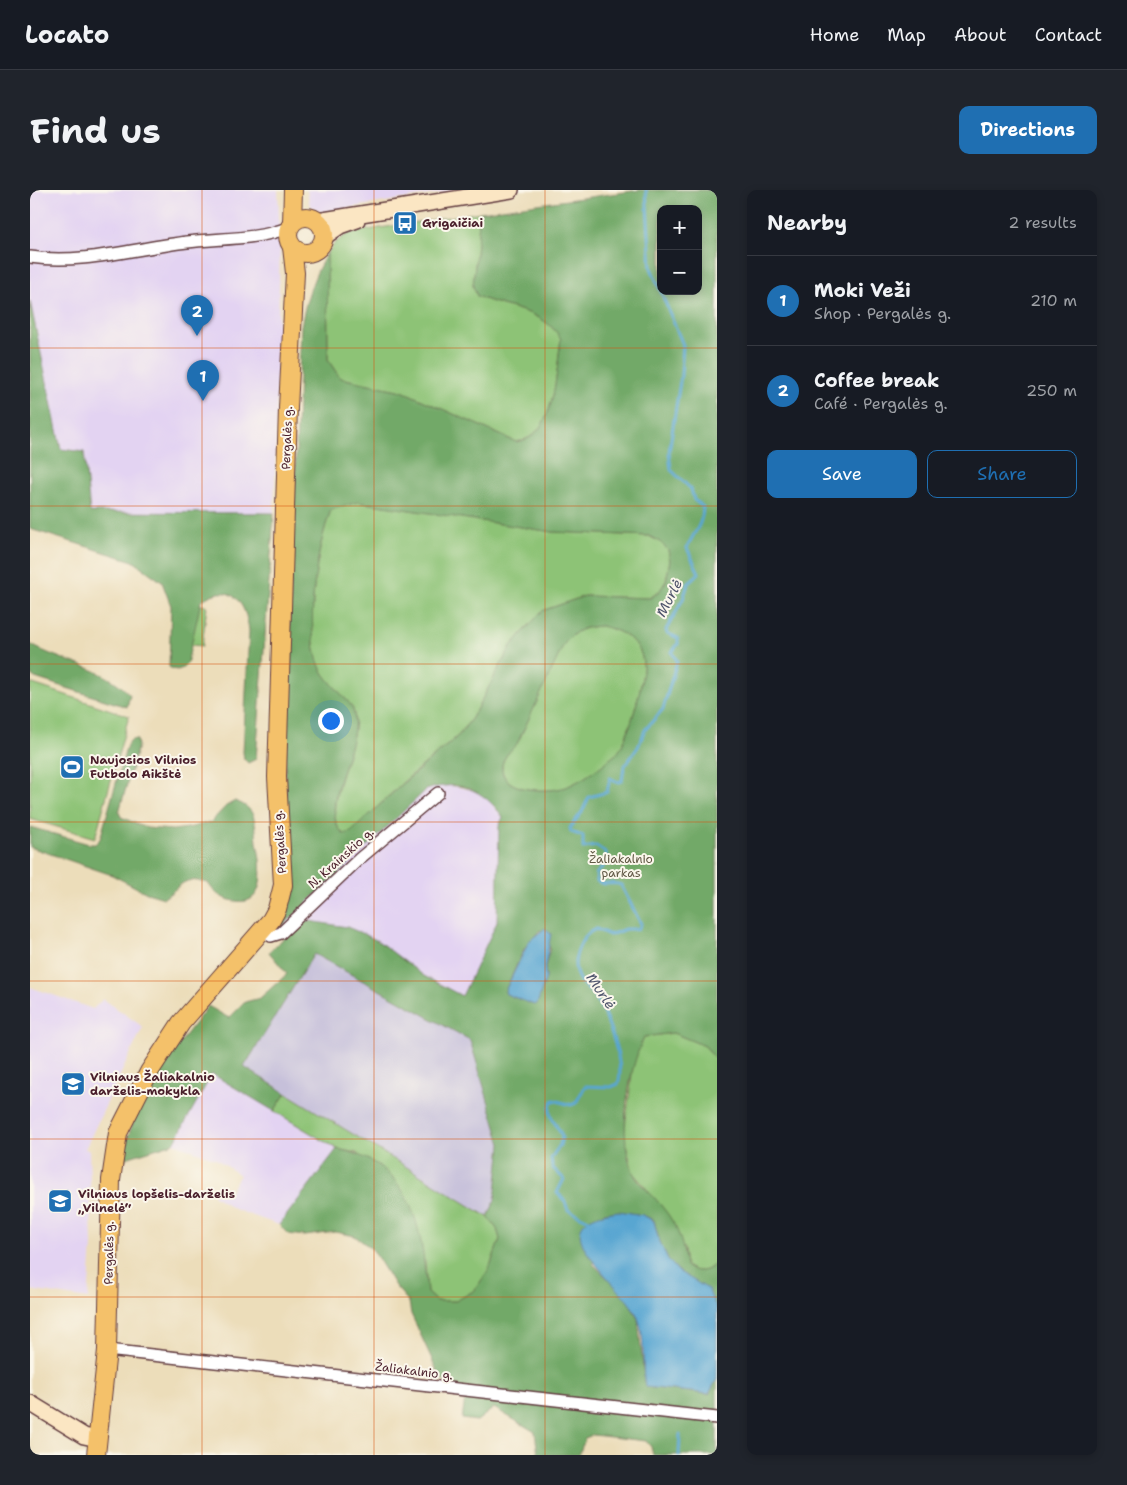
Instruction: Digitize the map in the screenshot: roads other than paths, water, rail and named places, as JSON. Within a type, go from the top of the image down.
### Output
[{"type":"main road","name":"Pergalės g.","points":[[97,1447],[107,1350],[111,1180],[115,1145],[122,1121],[149,1072],[181,1023],[263,931],[277,909],[283,885],[277,750],[287,418],[294,295],[291,235],[292,190]]},
{"type":"main road","points":[[299,190],[304,205],[314,219],[322,225],[324,237],[320,246],[311,252],[301,252],[291,235],[300,217],[314,219]]},
{"type":"main road","name":"Pergalės g.","points":[[294,295],[300,274],[311,252]]},
{"type":"street","points":[[314,219],[394,209],[475,192],[511,190]]},
{"type":"street","points":[[324,237],[340,226],[394,209]]},
{"type":"street","points":[[30,258],[54,261],[187,242],[291,235]]},
{"type":"street","name":"N. Krainskio g.","points":[[263,931],[271,936],[281,934],[359,859],[438,793]]},
{"type":"street","name":"Žaliakalnio g.","points":[[107,1350],[717,1418]]},
{"type":"street","points":[[30,1403],[84,1436],[97,1447]]},
{"type":"water","points":[[545,928],[551,934],[545,967],[546,978],[537,1004],[534,1005],[506,994],[505,991],[529,941]]},
{"type":"water","points":[[619,1211],[643,1215],[654,1221],[658,1237],[667,1258],[678,1271],[708,1289],[717,1309],[717,1379],[709,1394],[645,1387],[643,1344],[638,1318],[630,1304],[602,1272],[581,1241],[581,1228],[593,1217]]},
{"type":"waterway","name":"Murlė","points":[[589,1220],[568,1210],[564,1199],[557,1193],[564,1179],[552,1167],[551,1158],[560,1145],[562,1137],[552,1119],[550,1109],[554,1100],[571,1105],[576,1103],[585,1086],[611,1087],[618,1084],[620,1075],[613,1037],[603,1011],[592,993],[578,978],[575,969],[576,955],[586,936],[596,929],[610,935],[625,929],[638,929],[641,924],[621,885],[603,884],[597,881],[596,874],[606,863],[606,853],[596,846],[583,848],[583,836],[571,832],[570,828],[582,812],[589,797],[607,792],[610,778],[618,782],[622,781],[624,767],[638,747],[645,730],[663,709],[677,661],[672,652],[678,644],[678,638],[667,633],[666,630],[683,599],[688,584],[699,573],[687,548],[700,524],[703,513],[703,507],[694,500],[691,489],[671,470],[669,452],[681,375],[683,345],[651,268],[646,190]]},
{"type":"waterway","name":"Murlė","points":[[679,1455],[680,1435]]},
{"type":"place","name":"Grigaičiai","points":[[405,223]]},
{"type":"place","name":"Coffee break","points":[[197,336]]},
{"type":"place","name":"Moki Veži","points":[[203,401]]},
{"type":"place","name":"Naujosios Vilnios Futbolo Aikštė","points":[[72,767]]},
{"type":"place","name":"Vilniaus Žaliakalnio darželis-mokykla","points":[[73,1084]]},
{"type":"place","name":"Vilniaus lopšelis-darželis „Vilnelė“","points":[[60,1201]]},
{"type":"park label","name":"Žaliakalnio parkas","points":[[621,866]]}]
